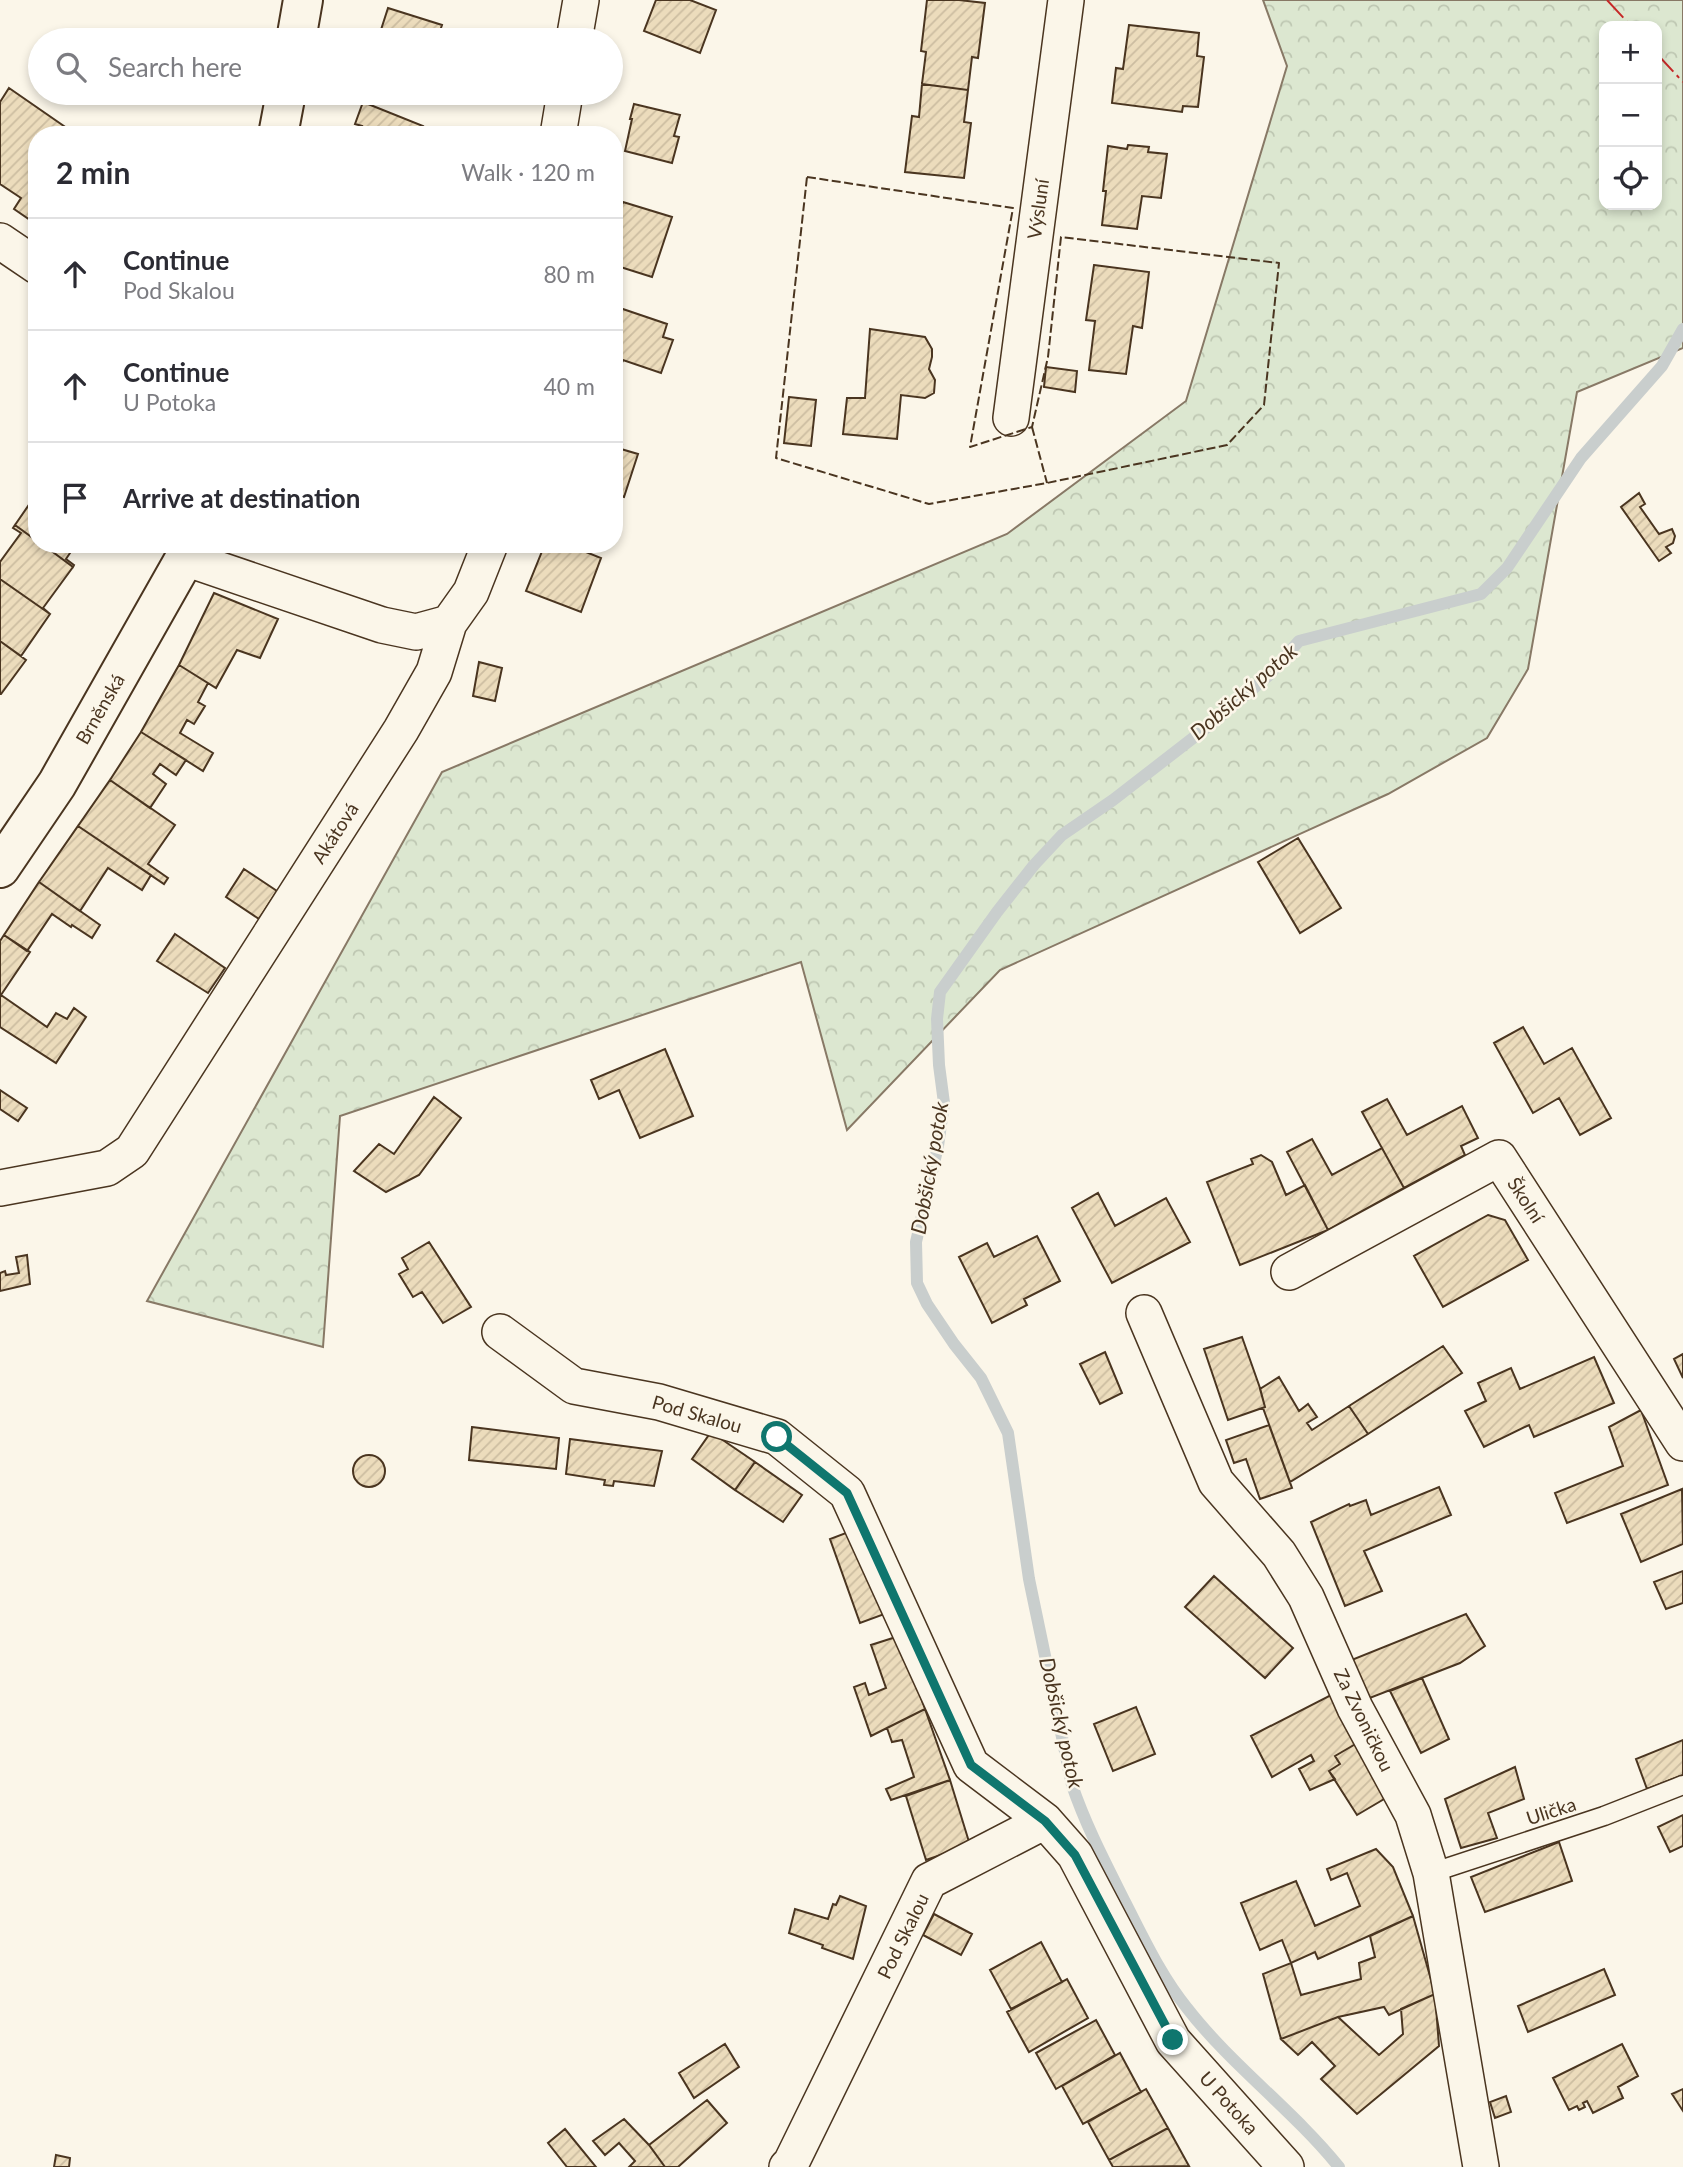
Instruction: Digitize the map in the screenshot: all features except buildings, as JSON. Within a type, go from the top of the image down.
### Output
[{"type":"main road","points":[[298,28],[303,0]]},
{"type":"main road","points":[[280,126],[284,105]]},
{"type":"main road","name":"Brněnská","points":[[0,867],[57,784],[186,553]]},
{"type":"street","points":[[576,28],[581,0]]},
{"type":"street","name":"Výsluní","points":[[1010,418],[1066,0]]},
{"type":"street","points":[[560,126],[563,105]]},
{"type":"street","points":[[0,241],[28,260]]},
{"type":"street","points":[[192,553],[382,625],[416,632],[449,623]]},
{"type":"street","name":"Akátová","points":[[0,1188],[107,1168],[132,1151],[401,730],[434,672],[449,623],[471,592],[486,553]]},
{"type":"street","name":"Školní","points":[[1289,1272],[1499,1158],[1683,1443]]},
{"type":"street","name":"Za Zvoničkou","points":[[1144,1313],[1216,1482],[1279,1554],[1306,1597],[1354,1708],[1413,1815],[1431,1873],[1481,2167]]},
{"type":"street","name":"Pod Skalou","points":[[500,1332],[574,1386],[659,1402],[777,1437],[847,1493],[971,1765],[1045,1821],[929,1881],[787,2167]]},
{"type":"street","name":"U Potoka","points":[[1045,1821],[1075,1855],[1173,2040],[1286,2167]]},
{"type":"lane","name":"Ulička","points":[[1431,1873],[1604,1815],[1683,1785]]},
{"type":"green space","points":[[1263,0],[1683,0],[1683,348],[1577,392],[1528,669],[1487,738],[1388,794],[1000,970],[847,1130],[801,962],[340,1116],[323,1347],[147,1301],[442,772],[1007,534],[1186,401],[1287,66]]},
{"type":"waterway","name":"Dobšický potok","points":[[1339,2167],[1302,2126],[1223,2049],[1178,1996],[1153,1957],[1090,1830],[1072,1785],[1029,1579],[1008,1433],[981,1378],[927,1304],[917,1283],[916,1242],[938,1146],[944,1103],[937,1019],[940,992],[997,912],[1062,835],[1113,800],[1215,721],[1268,676],[1299,641],[1481,594],[1507,568],[1581,458],[1662,366],[1683,329]]},
{"type":"fence","points":[[807,177],[1013,208],[970,447],[1032,427],[1048,357],[1061,237],[1279,263],[1264,405],[1227,445],[1047,483],[929,504],[776,458],[807,177]]},
{"type":"fence","points":[[1032,427],[1047,483]]},
{"type":"power","points":[[1607,0],[1626,21]]},
{"type":"power","points":[[1662,59],[1683,82]]},
{"type":"route","points":[[777,1437],[847,1493],[971,1765],[1045,1821],[1075,1855],[1173,2040]]}]
